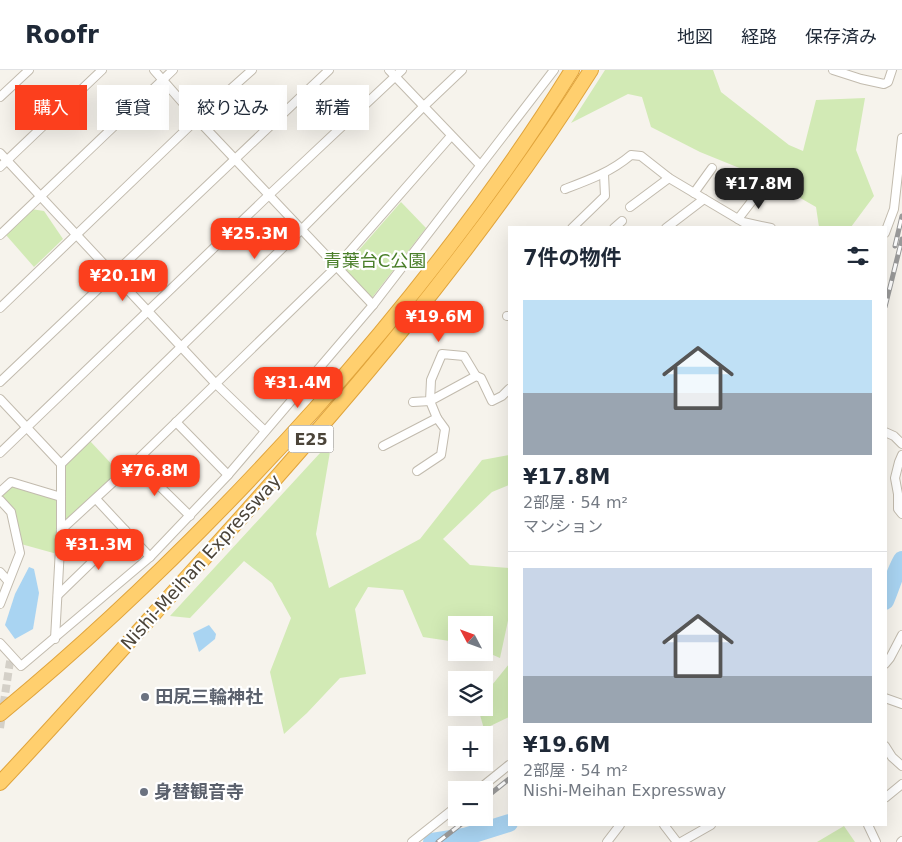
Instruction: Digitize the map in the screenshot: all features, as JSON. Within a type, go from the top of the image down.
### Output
[{"type":"highway","name":"Nishi-Meihan Expressway","points":[[0,714],[81,645],[189,543],[270,460],[353,366],[440,259],[482,204],[572,70]]},
{"type":"highway","name":"Nishi-Meihan Expressway","points":[[0,783],[265,492],[409,324],[501,204],[591,70]]},
{"type":"street","points":[[0,97],[29,70]]},
{"type":"street","points":[[0,167],[102,70]]},
{"type":"street","points":[[154,70],[179,98]]},
{"type":"street","points":[[0,235],[173,70]]},
{"type":"street","points":[[235,85],[252,70]]},
{"type":"street","points":[[0,382],[329,70]]},
{"type":"street","points":[[389,70],[480,165]]},
{"type":"street","points":[[0,453],[402,70]]},
{"type":"street","points":[[61,464],[462,70]]},
{"type":"street","points":[[0,643],[21,666],[150,557],[190,516],[228,475],[373,305],[554,70]]},
{"type":"street","points":[[833,70],[884,84],[888,82],[892,70]]},
{"type":"street","points":[[0,308],[186,130]]},
{"type":"street","points":[[209,130],[373,305]]},
{"type":"street","points":[[61,530],[135,462],[338,266],[452,136]]},
{"type":"street","points":[[887,228],[894,209],[902,138]]},
{"type":"street","points":[[0,153],[215,383],[265,431]]},
{"type":"street","points":[[564,189],[604,174],[631,156],[641,156],[669,178],[743,222],[762,226]]},
{"type":"street","points":[[694,193],[712,168]]},
{"type":"street","points":[[574,226],[604,196],[604,174]]},
{"type":"street","points":[[630,207],[669,178]]},
{"type":"street","points":[[738,219],[762,188]]},
{"type":"street","points":[[669,226],[704,199]]},
{"type":"street","points":[[616,226],[622,221]]},
{"type":"street","points":[[417,471],[441,455],[444,429],[430,401],[431,380],[442,354],[464,356],[476,376],[481,378],[492,401],[502,396],[508,390]]},
{"type":"street","points":[[414,402],[430,401],[476,376]]},
{"type":"street","points":[[0,400],[61,464],[61,530],[55,639]]},
{"type":"street","points":[[383,446],[437,418]]},
{"type":"street","points":[[176,422],[228,475]]},
{"type":"street","points":[[887,433],[894,436],[902,444]]},
{"type":"street","points":[[902,456],[898,462],[895,478],[898,509],[902,514]]},
{"type":"street","points":[[135,462],[190,516]]},
{"type":"street","points":[[0,492],[11,482],[61,497]]},
{"type":"street","points":[[96,499],[150,557]]},
{"type":"street","points":[[0,500],[11,512],[20,553],[0,604]]},
{"type":"street","points":[[58,595],[126,530]]},
{"type":"street","points":[[0,572],[8,581]]},
{"type":"street","points":[[887,662],[902,635]]},
{"type":"street","points":[[887,699],[902,704]]},
{"type":"street","points":[[887,749],[902,766]]},
{"type":"street","points":[[489,781],[508,766]]},
{"type":"street","points":[[887,796],[902,784]]},
{"type":"street","points":[[412,842],[448,813]]},
{"type":"street","points":[[607,842],[619,826]]},
{"type":"street","points":[[665,826],[677,842]]},
{"type":"street","points":[[681,842],[709,826]]},
{"type":"street","points":[[868,826],[876,842]]},
{"type":"green space","points":[[605,70],[713,70],[721,92],[789,145],[803,151],[816,100],[865,98],[856,150],[874,196],[852,226],[819,226],[816,207],[769,180],[700,152],[651,127],[642,97],[628,94],[571,123]]},
{"type":"green space","name":"青葉台C公園","points":[[401,202],[426,228],[371,299],[360,291],[344,267]]},
{"type":"green space","points":[[31,209],[44,211],[63,239],[34,267],[6,235]]},
{"type":"green space","points":[[332,440],[316,534],[329,588],[420,539],[482,460],[508,455],[508,485],[492,492],[443,539],[470,565],[508,568],[508,621],[500,658],[493,655],[493,616],[448,616],[448,641],[423,637],[403,590],[368,587],[355,609],[366,674],[340,678],[284,734],[270,672],[291,618],[272,583],[244,561],[190,618],[170,616]]},
{"type":"green space","points":[[90,441],[119,472],[64,523],[64,466]]},
{"type":"green space","points":[[12,486],[59,499],[57,554],[21,544],[14,508],[0,496]]},
{"type":"green space","points":[[508,665],[508,717],[490,726],[483,726],[480,716],[493,716],[493,684]]},
{"type":"green space","points":[[844,826],[855,842],[817,842]]},
{"type":"water","points":[[29,567],[34,569],[39,593],[33,629],[15,639],[5,625],[15,594]]},
{"type":"water","points":[[209,625],[216,634],[215,639],[199,652],[193,633]]},
{"type":"waterway","points":[[887,596],[902,560]]},
{"type":"waterway","points":[[432,842],[464,837],[508,823]]},
{"type":"tunnel","points":[[0,728],[11,655]]},
{"type":"railway","points":[[895,246],[902,216]]},
{"type":"railway","points":[[887,299],[902,239]]},
{"type":"railway","points":[[493,792],[508,780]]},
{"type":"railway","points":[[438,842],[459,826]]},
{"type":"place","name":"田尻三輪神社","points":[[145,697]]},
{"type":"place","name":"身替観音寺","points":[[144,792]]}]
